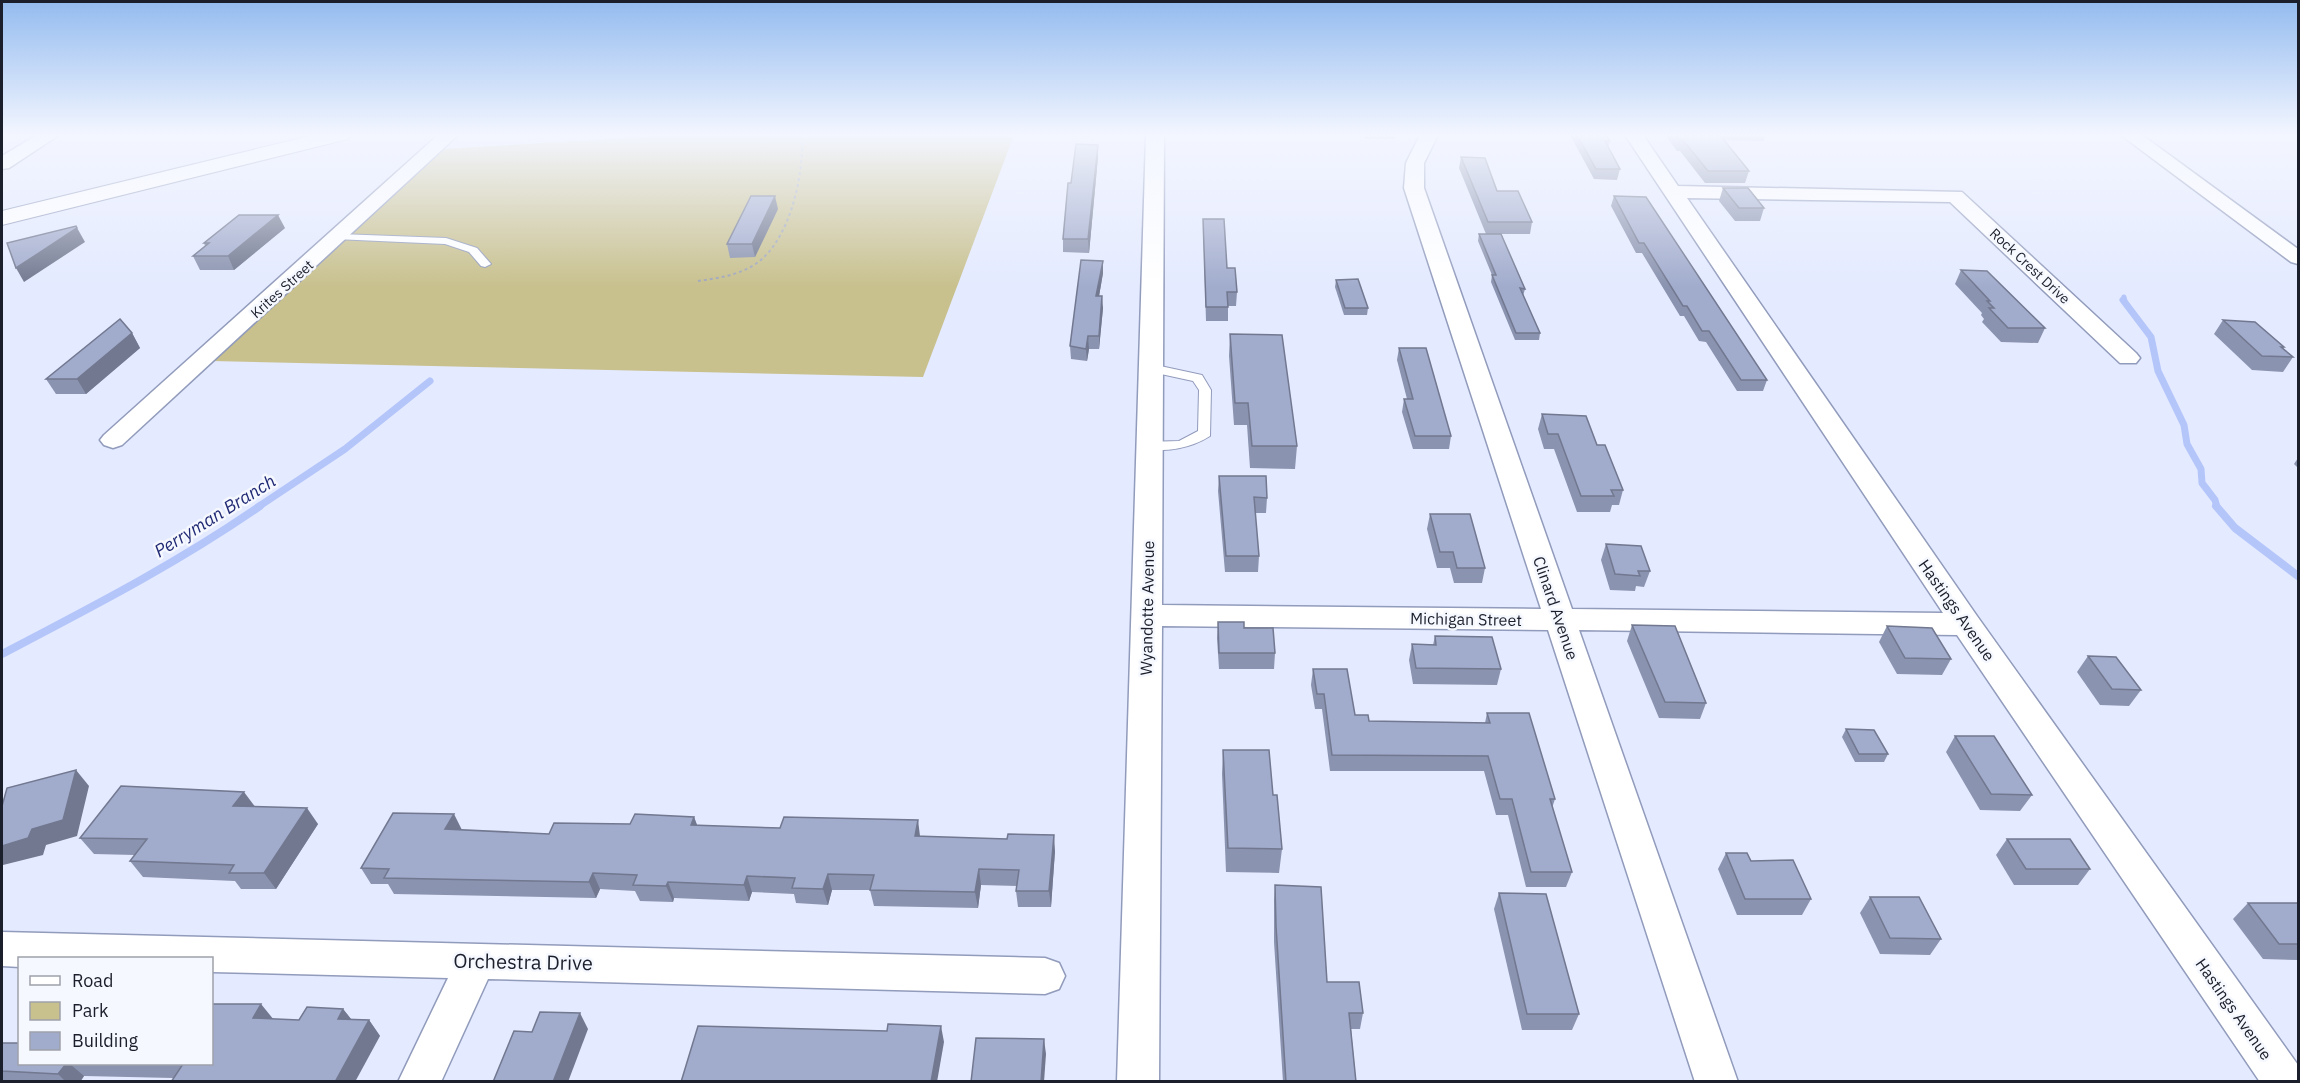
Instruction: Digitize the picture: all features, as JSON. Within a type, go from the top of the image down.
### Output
[{"type":"main road","points":[[2,218],[135,186]]},
{"type":"street","name":"Krites Street","points":[[113,440],[394,186]]},
{"type":"street","name":"Wyandotte Avenue","points":[[1138,1082],[1154,186]]},
{"type":"street","name":"Clinard Avenue","points":[[1414,186],[1717,1082]]},
{"type":"street","name":"Hastings Avenue","points":[[1667,186],[1966,624],[2285,1082]]},
{"type":"street","points":[[2199,186],[2298,258]]},
{"type":"street","name":"Rock Crest Drive","points":[[1671,192],[1955,196],[2128,358]]},
{"type":"street","name":"Michigan Street","points":[[1147,615],[1966,624]]},
{"type":"street","name":"Orchestra Drive","points":[[2,949],[1045,976]]},
{"type":"street","points":[[419,1082],[477,961]]},
{"type":"lane","points":[[339,237],[446,241],[473,250],[485,264]]},
{"type":"lane","points":[[1150,445],[1190,444],[1205,433],[1205,390],[1198,378],[1151,368]]},
{"type":"path","points":[[698,281],[739,273],[770,252],[797,186]]},
{"type":"green space","points":[[403,186],[995,186],[923,377],[212,361]]},
{"type":"building","points":[[1068,186],[1094,186],[1088,239],[1063,239]]},
{"type":"building","points":[[1473,186],[1495,186],[1497,191],[1518,191],[1532,222],[1488,222]]},
{"type":"building","points":[[1723,188],[1748,188],[1764,208],[1739,208]]},
{"type":"building","points":[[751,196],[775,196],[752,244],[727,244]]},
{"type":"building","points":[[1614,196],[1646,197],[1767,380],[1741,380],[1709,331],[1702,331],[1687,306],[1683,306],[1644,243],[1639,243]]},
{"type":"building","points":[[239,215],[278,215],[228,256],[193,256],[209,243],[204,243]]},
{"type":"building","points":[[1203,219],[1224,219],[1227,268],[1235,268],[1237,292],[1227,292],[1228,307],[1206,307]]},
{"type":"building","points":[[76,226],[77,228],[16,268],[7,243]]},
{"type":"building","points":[[1479,234],[1501,234],[1525,289],[1520,288],[1540,333],[1516,333],[1492,275],[1496,275]]},
{"type":"building","points":[[1081,260],[1103,261],[1096,296],[1102,296],[1099,336],[1088,336],[1086,349],[1070,346]]},
{"type":"building","points":[[1961,270],[1987,271],[2045,328],[2008,328],[1989,308],[1994,308],[1987,301],[1990,301]]},
{"type":"building","points":[[1358,279],[1368,308],[1345,308],[1336,280]]},
{"type":"building","points":[[120,319],[132,333],[77,379],[46,379]]},
{"type":"building","points":[[2223,320],[2255,322],[2293,357],[2262,356]]},
{"type":"building","points":[[1230,334],[1282,335],[1297,446],[1252,446],[1248,403],[1235,403]]},
{"type":"building","points":[[1399,348],[1426,348],[1451,436],[1415,436],[1404,399],[1413,399]]},
{"type":"building","points":[[1542,414],[1586,416],[1597,445],[1605,445],[1623,490],[1611,490],[1614,496],[1581,496],[1558,434],[1548,434]]},
{"type":"building","points":[[1219,476],[1266,476],[1267,498],[1254,497],[1259,556],[1226,556]]},
{"type":"building","points":[[1430,514],[1470,514],[1485,568],[1457,568],[1453,552],[1440,552]]},
{"type":"building","points":[[1606,544],[1641,546],[1650,571],[1638,571],[1640,576],[1615,574]]},
{"type":"building","points":[[1218,622],[1244,622],[1244,628],[1273,628],[1275,653],[1219,653]]},
{"type":"building","points":[[1632,625],[1675,626],[1706,703],[1665,702]]},
{"type":"building","points":[[1887,626],[1932,628],[1951,659],[1905,658]]},
{"type":"building","points":[[1435,636],[1492,637],[1501,669],[1416,668],[1412,644],[1436,645]]},
{"type":"building","points":[[2088,656],[2116,657],[2141,690],[2112,689]]},
{"type":"building","points":[[1313,669],[1347,669],[1355,715],[1368,715],[1369,721],[1490,723],[1487,713],[1529,713],[1555,799],[1550,799],[1572,872],[1531,872],[1512,799],[1500,799],[1488,756],[1332,755],[1324,694],[1317,694]]},
{"type":"building","points":[[1846,729],[1874,730],[1888,754],[1859,754]]},
{"type":"building","points":[[1955,736],[1994,736],[2032,795],[1991,794]]},
{"type":"building","points":[[1223,750],[1269,750],[1273,795],[1277,795],[1282,849],[1228,848]]},
{"type":"building","points":[[76,770],[63,820],[32,829],[28,838],[2,846],[2,806],[7,788]]},
{"type":"building","points":[[121,786],[244,792],[233,806],[307,808],[264,873],[229,873],[234,865],[130,861],[147,839],[80,838]]},
{"type":"building","points":[[393,813],[454,814],[445,829],[549,834],[554,823],[630,824],[635,814],[694,817],[691,825],[780,828],[784,817],[918,820],[915,836],[1007,839],[1008,834],[1054,835],[1049,891],[1016,891],[1019,870],[979,869],[975,892],[870,890],[874,875],[828,874],[823,889],[792,888],[795,878],[747,876],[744,885],[668,882],[666,886],[633,885],[637,875],[593,873],[589,882],[384,878],[389,869],[361,868]]},
{"type":"building","points":[[2007,839],[2070,839],[2090,869],[2026,869]]},
{"type":"building","points":[[1726,853],[1747,853],[1751,861],[1793,860],[1811,899],[1745,899]]},
{"type":"building","points":[[1275,885],[1321,887],[1327,982],[1359,982],[1363,1013],[1349,1013],[1356,1082],[1286,1082]]},
{"type":"building","points":[[1499,893],[1546,894],[1579,1014],[1527,1014]]},
{"type":"building","points":[[1870,897],[1919,897],[1941,939],[1890,938]]},
{"type":"building","points":[[2248,903],[2298,903],[2298,944],[2279,944]]},
{"type":"building","points":[[213,1004],[261,1004],[253,1018],[299,1020],[307,1007],[343,1009],[338,1019],[369,1020],[335,1082],[171,1082],[182,1065],[213,1065]]},
{"type":"building","points":[[540,1012],[580,1013],[553,1082],[493,1082],[514,1031],[532,1032]]},
{"type":"building","points":[[888,1024],[941,1026],[931,1082],[681,1082],[698,1026],[887,1031]]},
{"type":"building","points":[[976,1038],[1044,1039],[1041,1082],[971,1082]]},
{"type":"building","points":[[2,1043],[18,1043],[18,1065],[65,1065],[58,1074],[2,1071]]},
{"type":"waterway","points":[[2124,297],[2125,301]]},
{"type":"waterway","points":[[2123,300],[2151,337],[2158,371],[2184,425],[2187,444],[2201,469],[2202,483],[2215,500],[2217,507]]},
{"type":"waterway","name":"Perryman Branch","points":[[258,507],[345,449],[430,381]]},
{"type":"waterway","name":"Perryman Branch","points":[[2,654],[166,566],[260,506]]},
{"type":"waterway","points":[[2216,506],[2235,528],[2298,576]]}]
